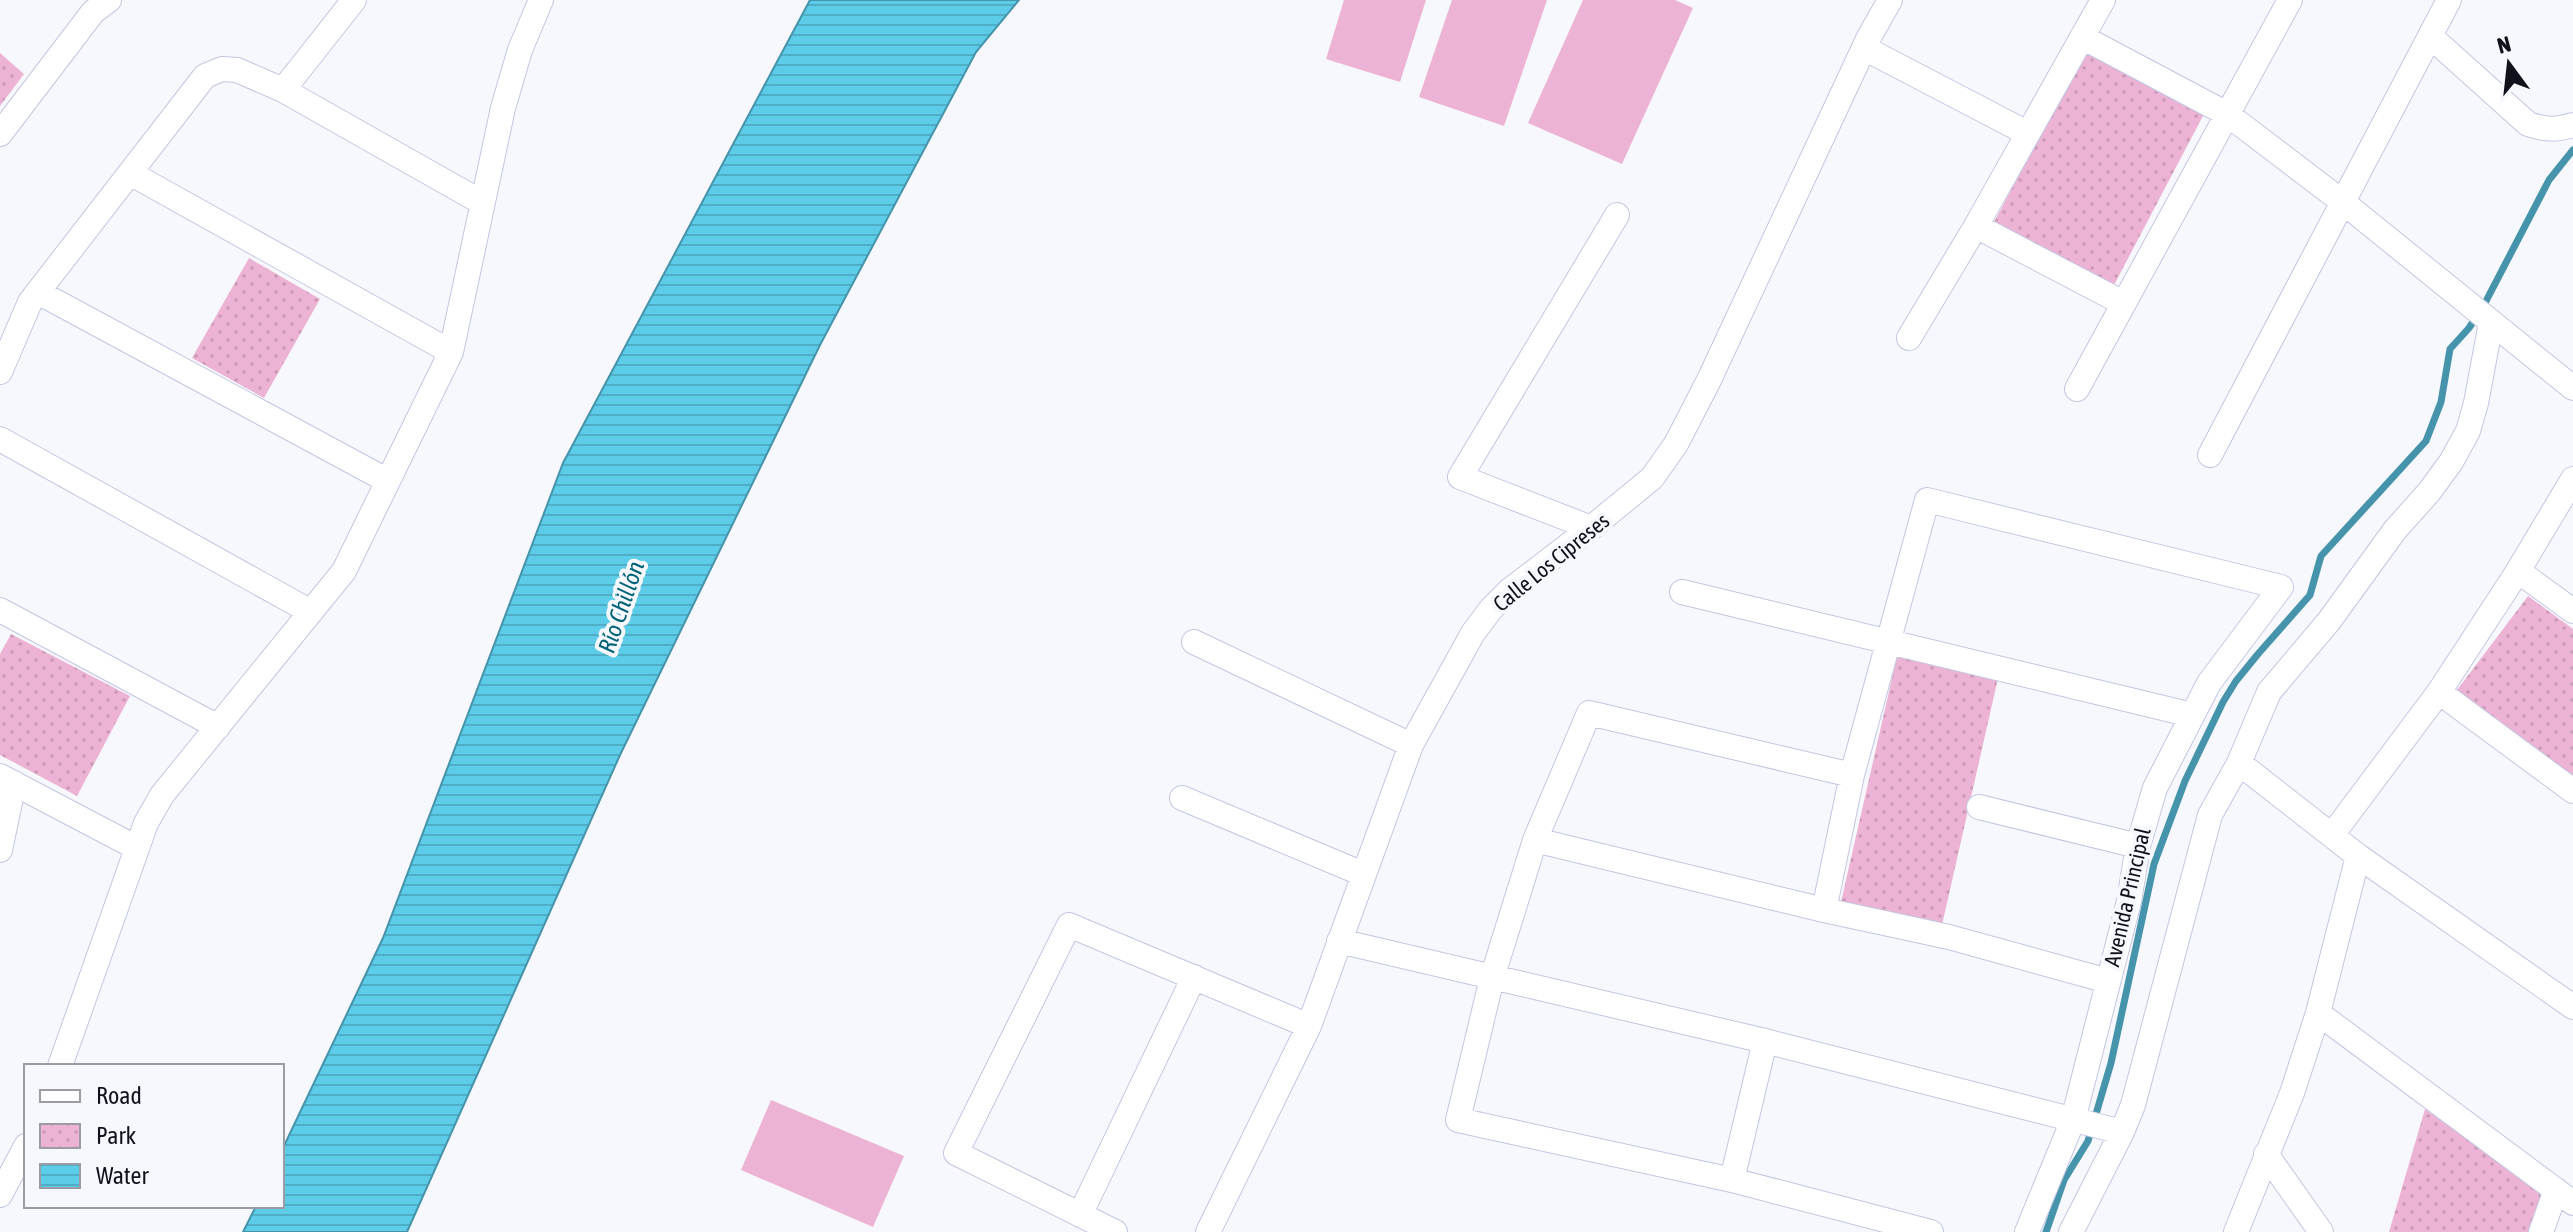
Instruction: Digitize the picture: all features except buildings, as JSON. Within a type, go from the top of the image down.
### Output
[{"type":"street","points":[[0,134],[93,12],[109,0]]},
{"type":"street","points":[[283,90],[354,0]]},
{"type":"street","points":[[61,1064],[146,823],[162,795],[344,571],[451,352],[481,202],[520,50],[541,0]]},
{"type":"street","name":"Calle Los Cipreses","points":[[1208,1232],[1309,1026],[1411,745],[1473,633],[1510,590],[1652,478],[1676,444],[1864,48],[1890,0]]},
{"type":"street","points":[[1909,338],[2103,0]]},
{"type":"street","points":[[2077,389],[2290,0]]},
{"type":"street","points":[[2210,455],[2449,0]]},
{"type":"street","points":[[2430,36],[2528,124],[2542,129],[2566,128]]},
{"type":"street","points":[[2082,37],[2227,114],[2344,203],[2573,388]]},
{"type":"street","points":[[1864,48],[2027,133]]},
{"type":"street","points":[[0,372],[30,302],[205,76],[222,69],[237,70],[283,90],[481,202]]},
{"type":"street","points":[[130,173],[451,352]]},
{"type":"street","points":[[1591,528],[1460,477],[1617,215]]},
{"type":"street","points":[[1976,226],[2123,303]]},
{"type":"street","points":[[38,292],[388,481]]},
{"type":"street","name":"Avenida Principal","points":[[2027,1232],[2096,1126],[2141,1080],[2210,815],[2239,763],[2269,692],[2329,621],[2395,530],[2451,462],[2468,431],[2491,323]]},
{"type":"street","points":[[0,439],[311,612]]},
{"type":"street","points":[[2332,835],[2439,692],[2518,571],[2573,479]]},
{"type":"street","name":"Avenida Principal","points":[[1888,641],[1927,500],[2281,587],[2209,683],[2155,788],[2138,846],[2129,901],[2108,981],[2096,1126],[2071,1232]]},
{"type":"street","points":[[2518,571],[2573,611]]},
{"type":"street","points":[[1682,592],[2192,715]]},
{"type":"street","points":[[0,610],[218,727]]},
{"type":"street","points":[[1824,910],[1852,775],[1888,641]]},
{"type":"street","points":[[1194,642],[1411,745]]},
{"type":"street","points":[[2439,692],[2573,791]]},
{"type":"street","points":[[1852,775],[1589,713],[1535,840],[1492,978],[1458,1120],[1732,1180],[1931,1232]]},
{"type":"street","points":[[2239,763],[2358,856],[2573,1007]]},
{"type":"street","points":[[0,850],[7,780],[137,848]]},
{"type":"street","points":[[1182,798],[1363,874]]},
{"type":"street","points":[[1979,807],[2138,846]]},
{"type":"street","points":[[1535,840],[1949,937],[2108,981]]},
{"type":"street","points":[[2236,1232],[2292,1093],[2318,1013],[2358,856]]},
{"type":"street","points":[[1115,1232],[956,1153],[1069,925],[1309,1026]]},
{"type":"street","points":[[1339,941],[1765,1041],[2096,1126]]},
{"type":"street","points":[[1080,1215],[1194,977]]},
{"type":"street","points":[[2318,1013],[2564,1196],[2541,1232]]},
{"type":"street","points":[[1732,1180],[1765,1041]]},
{"type":"street","points":[[0,1195],[24,1150]]},
{"type":"street","points":[[2266,1154],[2321,1232]]},
{"type":"green space","points":[[1344,0],[1426,0],[1400,82],[1326,59]]},
{"type":"green space","points":[[1452,0],[1547,0],[1504,126],[1419,97]]},
{"type":"green space","points":[[1583,0],[1675,0],[1693,8],[1622,164],[1528,123]]},
{"type":"green space","points":[[2084,52],[2204,114],[2113,287],[1993,224]]},
{"type":"green space","points":[[0,53],[24,74],[0,106]]},
{"type":"green space","points":[[249,258],[320,299],[264,398],[192,358]]},
{"type":"green space","points":[[2528,596],[2573,629],[2573,783],[2454,694]]},
{"type":"green space","points":[[11,634],[130,696],[77,796],[0,755],[0,654]]},
{"type":"green space","points":[[1898,652],[1999,674],[1942,925],[1841,902]]},
{"type":"green space","points":[[771,1100],[904,1156],[873,1227],[741,1170]]},
{"type":"green space","points":[[2425,1109],[2543,1194],[2529,1232],[2389,1232]]},
{"type":"water","name":"Río Chillón","points":[[810,0],[1019,0],[976,52],[820,345],[620,755],[407,1232],[243,1232],[255,1208],[284,1208],[284,1146],[383,938],[563,463]]},
{"type":"waterway","points":[[2046,1232],[2064,1180],[2088,1141],[2111,1063],[2154,864],[2185,781],[2223,702],[2236,681],[2310,595],[2321,556],[2426,441],[2441,402],[2450,349],[2469,328],[2485,303],[2549,180],[2573,150]]}]
